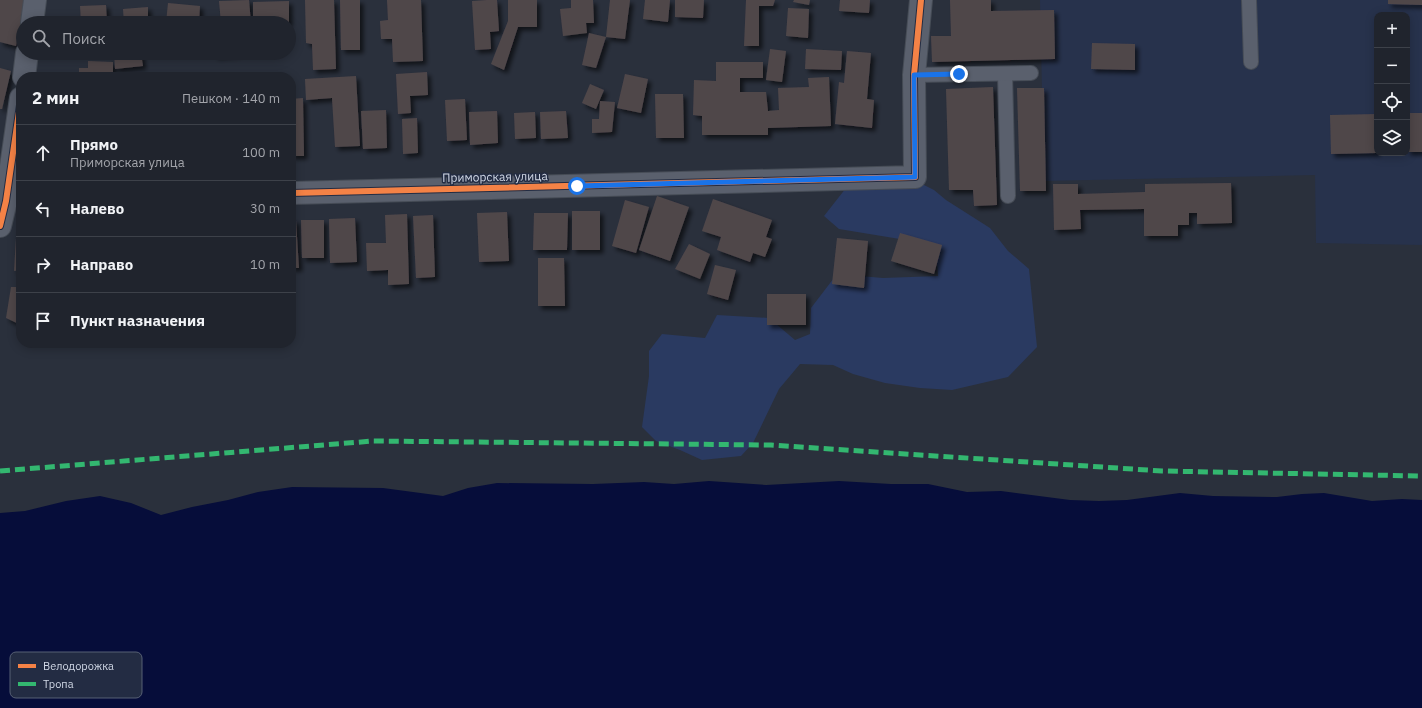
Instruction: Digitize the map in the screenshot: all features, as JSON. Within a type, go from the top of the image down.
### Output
[{"type":"street","points":[[33,16],[35,0]]},
{"type":"street","points":[[914,75],[921,0]]},
{"type":"street","points":[[25,72],[26,60]]},
{"type":"street","name":"Приморская улица","points":[[296,193],[915,177],[914,75]]},
{"type":"street","points":[[0,226],[14,200],[16,171]]},
{"type":"lane","points":[[1249,0],[1251,62]]},
{"type":"lane","points":[[914,75],[1031,73]]},
{"type":"lane","points":[[1005,74],[1008,196]]},
{"type":"shaded area","points":[[1040,0],[1422,0],[1422,245],[1316,243],[1315,175],[1044,181]]},
{"type":"shaded area","points":[[908,177],[934,190],[946,200],[990,228],[1008,251],[1029,269],[1037,347],[1008,377],[952,390],[920,388],[885,383],[853,374],[833,365],[800,364],[779,389],[753,443],[741,456],[702,460],[656,441],[642,427],[649,376],[649,351],[662,334],[705,338],[717,315],[769,318],[795,340],[810,334],[811,308],[837,274],[883,278],[938,276],[937,263],[918,242],[839,229],[824,216],[846,188]]},
{"type":"shaded area","points":[[709,481],[766,485],[839,481],[891,484],[928,484],[967,492],[1001,491],[1070,500],[1099,501],[1127,500],[1180,493],[1213,496],[1277,497],[1324,493],[1372,501],[1402,499],[1422,500],[1422,708],[0,708],[0,513],[25,511],[66,501],[100,496],[131,503],[161,515],[258,492],[292,487],[383,488],[443,496],[468,488],[497,483],[593,484],[644,482],[674,484]]},
{"type":"building","points":[[0,0],[26,0],[23,16],[16,16],[16,46],[0,42]]},
{"type":"building","points":[[249,0],[250,16],[220,16],[219,1]]},
{"type":"building","points":[[305,0],[334,0],[336,69],[313,70],[312,44],[306,43]]},
{"type":"building","points":[[340,0],[360,0],[360,50],[341,50]]},
{"type":"building","points":[[387,0],[421,0],[423,61],[393,62],[392,39],[381,39],[380,21],[388,20]]},
{"type":"building","points":[[497,0],[499,31],[490,32],[491,49],[475,50],[472,1]]},
{"type":"building","points":[[508,0],[537,0],[537,27],[518,27],[504,70],[491,64],[508,21]]},
{"type":"building","points":[[571,0],[593,0],[594,23],[586,23],[587,33],[563,36],[560,9],[571,8]]},
{"type":"building","points":[[610,0],[630,0],[625,39],[606,37]]},
{"type":"building","points":[[645,0],[670,0],[668,22],[643,19]]},
{"type":"building","points":[[675,0],[704,0],[703,18],[675,17]]},
{"type":"building","points":[[746,0],[775,0],[773,6],[759,6],[759,46],[744,46]]},
{"type":"building","points":[[794,0],[810,0],[809,5],[793,2]]},
{"type":"building","points":[[840,0],[870,0],[869,13],[839,11]]},
{"type":"building","points":[[950,0],[991,0],[991,11],[1054,10],[1055,59],[932,62],[931,36],[951,36]]},
{"type":"building","points":[[1388,0],[1422,0],[1422,5],[1388,4]]},
{"type":"building","points":[[289,1],[289,16],[253,16],[253,2]]},
{"type":"building","points":[[168,3],[200,6],[199,16],[167,16]]},
{"type":"building","points":[[106,5],[107,16],[81,16],[80,6]]},
{"type":"building","points":[[148,7],[148,16],[124,16],[123,9]]},
{"type":"building","points":[[788,8],[809,9],[808,38],[786,36]]},
{"type":"building","points":[[589,33],[606,37],[596,68],[582,65]]},
{"type":"building","points":[[1092,43],[1135,44],[1135,70],[1091,69]]},
{"type":"building","points":[[770,49],[786,51],[782,82],[766,80]]},
{"type":"building","points":[[806,49],[842,51],[841,70],[805,69]]},
{"type":"building","points":[[847,51],[871,53],[867,99],[874,100],[872,128],[835,124],[839,82],[844,83]]},
{"type":"building","points":[[114,60],[142,60],[143,66],[115,69]]},
{"type":"building","points":[[88,61],[113,62],[113,72],[79,72],[79,68],[88,68]]},
{"type":"building","points":[[716,62],[763,62],[763,78],[740,78],[740,92],[766,92],[768,111],[779,110],[778,88],[809,87],[808,78],[829,77],[831,126],[768,128],[768,135],[702,135],[702,116],[693,115],[694,80],[716,81]]},
{"type":"building","points":[[0,68],[11,71],[2,109],[0,109]]},
{"type":"building","points":[[427,72],[428,95],[410,96],[411,113],[398,114],[396,74]]},
{"type":"building","points":[[625,74],[648,79],[641,113],[617,108]]},
{"type":"building","points":[[356,76],[360,146],[335,147],[332,98],[306,100],[305,79]]},
{"type":"building","points":[[590,84],[604,90],[596,109],[582,103]]},
{"type":"building","points":[[993,87],[997,205],[974,206],[973,190],[949,190],[946,89]]},
{"type":"building","points":[[1017,88],[1044,88],[1046,191],[1020,191]]},
{"type":"building","points":[[655,94],[683,94],[684,138],[656,138]]},
{"type":"building","points":[[303,98],[304,156],[296,156],[296,99]]},
{"type":"building","points":[[465,99],[467,140],[447,141],[445,100]]},
{"type":"building","points":[[600,101],[615,102],[612,132],[592,133],[592,119],[599,119]]},
{"type":"building","points":[[386,110],[387,148],[363,149],[361,111]]},
{"type":"building","points":[[497,111],[498,143],[470,145],[469,112]]},
{"type":"building","points":[[566,111],[568,138],[541,139],[540,112]]},
{"type":"building","points":[[535,112],[536,138],[515,139],[514,113]]},
{"type":"building","points":[[1410,113],[1422,113],[1422,152],[1410,152]]},
{"type":"building","points":[[1374,114],[1374,153],[1331,154],[1330,115]]},
{"type":"building","points":[[417,118],[418,153],[403,154],[402,119]]},
{"type":"building","points":[[1231,183],[1232,223],[1197,224],[1197,213],[1189,213],[1189,225],[1178,225],[1178,236],[1144,236],[1144,209],[1080,210],[1081,229],[1054,230],[1053,184],[1078,184],[1078,194],[1145,192],[1145,184]]},
{"type":"building","points":[[657,196],[689,207],[670,261],[639,250]]},
{"type":"building","points":[[713,199],[772,220],[766,237],[772,239],[765,257],[753,253],[750,262],[717,250],[721,237],[702,231]]},
{"type":"building","points":[[625,200],[649,207],[636,253],[612,246]]},
{"type":"building","points":[[572,211],[600,211],[600,250],[572,250]]},
{"type":"building","points":[[507,212],[509,261],[479,262],[477,213]]},
{"type":"building","points":[[534,213],[568,213],[567,250],[533,250]]},
{"type":"building","points":[[407,214],[409,284],[388,285],[388,270],[367,271],[366,243],[386,243],[385,215]]},
{"type":"building","points":[[433,215],[435,277],[416,278],[413,216]]},
{"type":"building","points":[[355,218],[357,262],[330,263],[329,219]]},
{"type":"building","points":[[296,220],[299,268],[296,268]]},
{"type":"building","points":[[301,220],[324,220],[324,258],[302,258]]},
{"type":"building","points":[[900,233],[942,245],[934,274],[891,261]]},
{"type":"building","points":[[16,238],[16,271],[14,271]]},
{"type":"building","points":[[837,238],[868,241],[864,288],[832,284]]},
{"type":"building","points":[[689,244],[710,254],[700,279],[675,269]]},
{"type":"building","points":[[538,258],[564,258],[565,306],[538,306]]},
{"type":"building","points":[[715,265],[736,270],[728,300],[707,294]]},
{"type":"building","points":[[11,287],[16,287],[16,323],[6,318]]},
{"type":"building","points":[[767,294],[806,294],[806,325],[767,325]]},
{"type":"marked path","points":[[0,471],[373,441],[771,445],[1162,471],[1422,476]]},
{"type":"cycle path","points":[[296,193],[915,177],[914,75],[921,0]]},
{"type":"cycle path","points":[[0,226],[6,201],[16,132]]},
{"type":"route","points":[[577,186],[915,177],[914,75],[959,74]]}]
